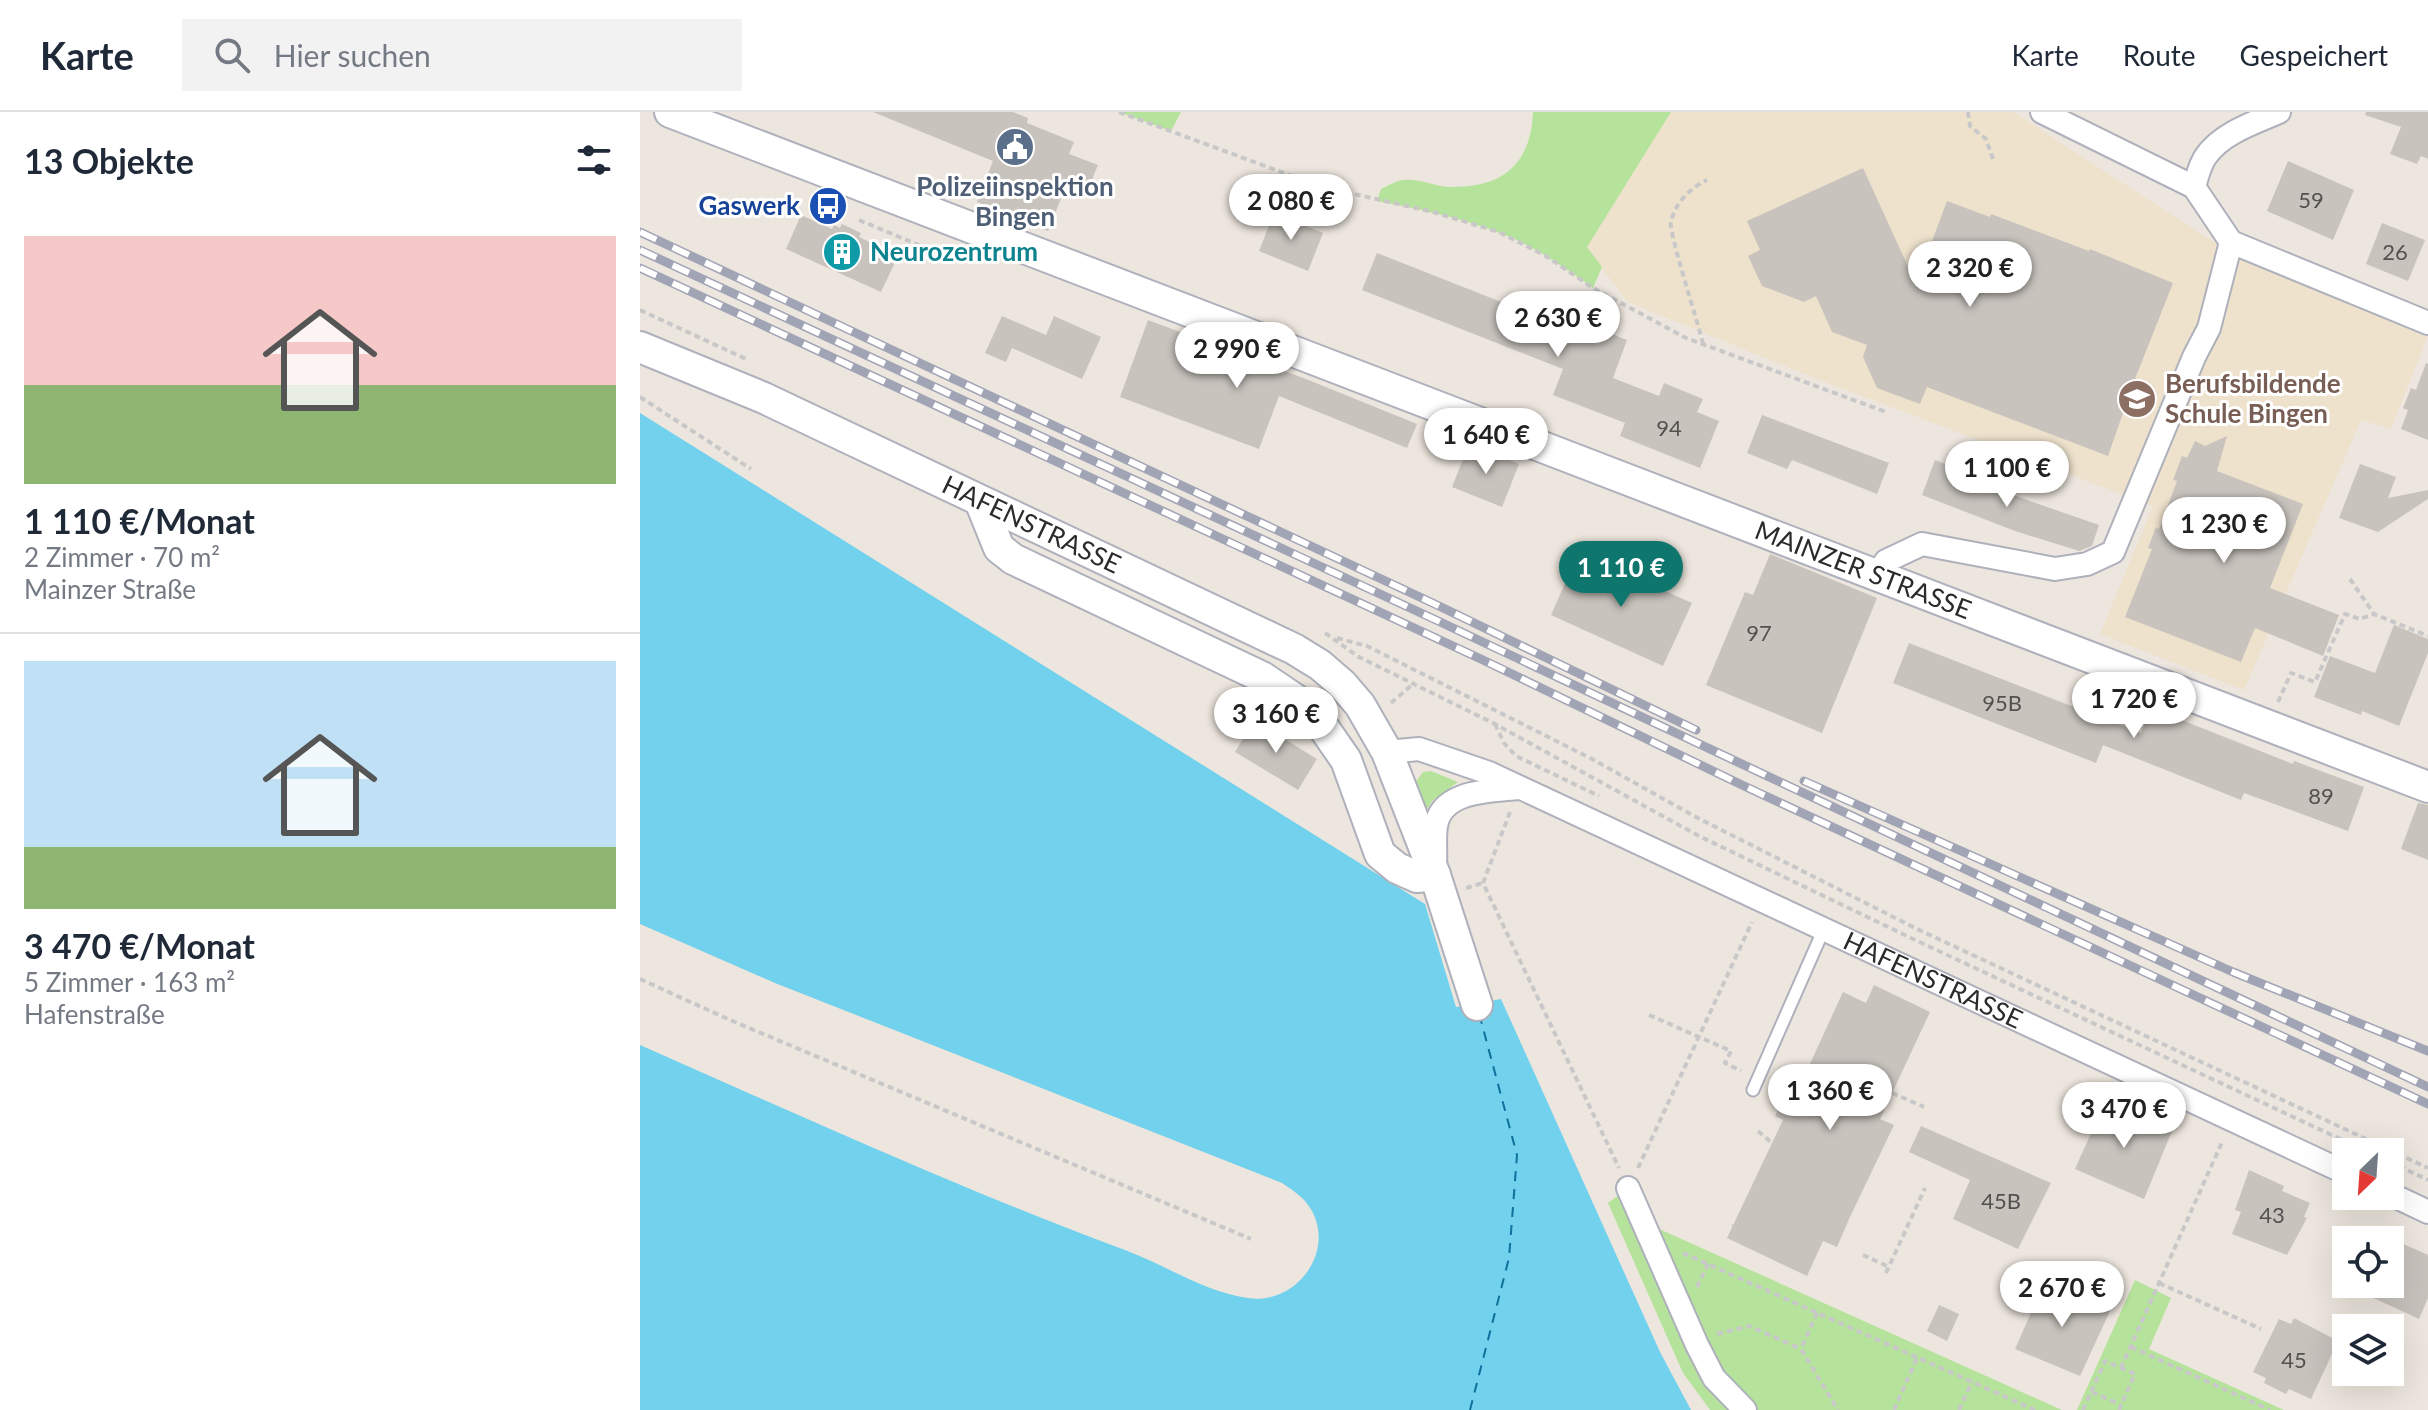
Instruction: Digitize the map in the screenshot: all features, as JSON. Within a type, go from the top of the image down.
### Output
[{"type":"main road","name":"MAINZER STRASSE","points":[[670,112],[2428,787]]},
{"type":"main road","name":"HAFENSTRASSE","points":[[640,347],[764,398],[1307,657],[1342,684],[1360,705],[1387,752],[1435,875],[1477,1005]]},
{"type":"main road","points":[[980,501],[999,548],[1013,559],[1262,677],[1302,704],[1319,721],[1346,760],[1380,854],[1397,868],[1417,877],[1435,875]]},
{"type":"street","points":[[2042,112],[2194,187],[2231,242],[2428,323]]},
{"type":"street","points":[[2194,187],[2204,158],[2212,149],[2228,136],[2279,112]]},
{"type":"street","points":[[1875,577],[1886,561],[1922,544],[2055,569],[2087,564],[2113,552],[2209,328],[2231,242]]},
{"type":"street","name":"HAFENSTRASSE","points":[[1387,752],[1419,749],[1489,773],[2332,1166]]},
{"type":"street","name":"HAFENSTRASSE","points":[[1435,875],[1436,823],[1447,807],[1464,795],[1519,788]]},
{"type":"street","points":[[1628,1188],[1694,1340],[1714,1378],[1745,1410]]},
{"type":"street","points":[[2404,1201],[2428,1212]]},
{"type":"lane","points":[[1755,1084],[1823,931]]},
{"type":"path","points":[[1119,112],[1319,186],[1433,212],[1499,232],[1546,256],[1593,288],[1652,321],[1703,344],[1886,412]]},
{"type":"path","points":[[1968,112],[1970,126],[1986,139],[1993,159]]},
{"type":"path","points":[[1703,344],[1669,224],[1678,204],[1693,186],[1707,180]]},
{"type":"path","points":[[859,220],[947,257]]},
{"type":"path","points":[[640,310],[756,363]]},
{"type":"path","points":[[640,397],[751,469]]},
{"type":"path","points":[[2350,579],[2374,614],[2428,636]]},
{"type":"path","points":[[2284,689],[2291,673],[2315,682],[2345,614],[2360,619],[2374,614]]},
{"type":"path","points":[[1333,637],[1367,646],[1592,759],[1694,816],[1915,928],[2428,1168]]},
{"type":"path","points":[[1495,724],[1713,843],[2338,1138]]},
{"type":"path","points":[[1519,788],[1483,883],[1628,1188]]},
{"type":"path","points":[[1628,1188],[1761,902]]},
{"type":"path","points":[[640,979],[730,1020],[1251,1239]]},
{"type":"path","points":[[1649,1015],[1731,1051],[1725,1063],[1755,1084]]},
{"type":"path","points":[[1892,1093],[1924,1107]]},
{"type":"path","points":[[2121,1368],[2243,1093]]},
{"type":"path","points":[[1758,1131],[1772,1143]]},
{"type":"path","points":[[2404,1169],[2428,1180]]},
{"type":"path","points":[[1863,1255],[1888,1270],[1925,1188]]},
{"type":"path","points":[[1649,1238],[2035,1410]]},
{"type":"path","points":[[2159,1283],[2261,1329]]},
{"type":"path","points":[[1801,1349],[1817,1313]]},
{"type":"path","points":[[1694,1340],[1749,1326],[1801,1349],[1838,1410]]},
{"type":"path","points":[[2131,1347],[2270,1410]]},
{"type":"path","points":[[1894,1410],[1917,1358]]},
{"type":"path","points":[[2083,1410],[2105,1361],[2135,1374],[2120,1408],[2092,1392]]},
{"type":"path","points":[[1959,1410],[1972,1382]]},
{"type":"shaded area","name":"Berufsbildende Schule Bingen","points":[[1671,112],[2013,112],[2209,239],[2428,336],[2391,429],[2361,420],[2244,690],[2100,634],[2153,506],[1817,379],[1628,302],[1586,248]]},
{"type":"green space","points":[[1119,112],[1181,112],[1171,131]]},
{"type":"green space","points":[[1533,112],[1671,112],[1587,247],[1602,267],[1593,288],[1510,237],[1453,218],[1377,201],[1381,189],[1401,180],[1454,187],[1472,186],[1500,177],[1512,169],[1527,145]]},
{"type":"green space","points":[[1431,771],[1458,782],[1432,801],[1426,811],[1415,783],[1423,772]]},
{"type":"green space","points":[[1628,1188],[1657,1228],[2062,1410],[1710,1410],[1683,1373],[1608,1203]]},
{"type":"green space","points":[[2135,1280],[2171,1298],[2149,1349],[2284,1410],[2077,1410]]},
{"type":"water","points":[[640,413],[1425,904],[1456,1007],[1501,999],[1660,1352],[1691,1410],[640,1410],[640,1045],[941,1177],[1232,1295],[1265,1298],[1295,1285],[1314,1259],[1318,1227],[1303,1199],[1282,1183],[775,983],[640,924]]},
{"type":"building","name":"Polizeiinspektion Bingen","points":[[873,112],[1013,112],[1028,118],[1027,123],[1074,142],[1069,154],[1098,165],[1088,189],[1068,181],[1048,231],[977,202],[993,161]]},
{"type":"building","points":[[2366,112],[2428,112],[2428,159],[2421,156],[2417,164],[2390,154],[2401,127],[2365,115]]},
{"type":"building","points":[[2288,161],[2354,190],[2333,240],[2267,211]]},
{"type":"building","points":[[1863,168],[1916,284],[1947,201],[2090,249],[2173,283],[2108,456],[1927,387],[1920,404],[1877,388],[1863,357],[1867,345],[1832,332],[1816,296],[1804,302],[1762,286],[1748,256],[1760,250],[1747,221]]},
{"type":"building","points":[[1274,213],[1323,233],[1308,271],[1259,251]]},
{"type":"building","name":"Neurozentrum","points":[[801,215],[832,229],[834,225],[840,228],[842,224],[861,233],[859,237],[898,256],[881,292],[786,249]]},
{"type":"building","points":[[2382,223],[2425,240],[2408,281],[2366,264]]},
{"type":"building","points":[[1377,253],[1577,332],[1581,322],[1627,340],[1613,378],[1659,396],[1664,383],[1703,399],[1697,412],[1719,421],[1700,468],[1620,436],[1625,423],[1553,395],[1563,369],[1362,290]]},
{"type":"building","points":[[1002,316],[1046,335],[1054,316],[1101,337],[1082,379],[1012,348],[1006,362],[985,353]]},
{"type":"building","points":[[1148,320],[1417,424],[1407,448],[1279,396],[1259,449],[1120,397]]},
{"type":"building","points":[[2426,363],[2428,440],[2401,429],[2408,410],[2403,408],[2411,388],[2416,390]]},
{"type":"building","points":[[1762,415],[1889,463],[1877,494],[1792,460],[1787,469],[1747,453]]},
{"type":"building","points":[[2227,436],[2217,471],[2303,504],[2270,588],[2339,615],[2323,656],[2255,628],[2241,662],[2125,617],[2152,549],[2148,548],[2156,527],[2159,529],[2177,481],[2173,480],[2182,456],[2187,458],[2195,441],[2205,446]]},
{"type":"building","points":[[1469,444],[1519,464],[1502,507],[1452,487]]},
{"type":"building","points":[[1935,460],[1977,475],[1975,480],[2099,525],[2092,546],[2079,551],[2015,531],[1922,495]]},
{"type":"building","points":[[2360,464],[2396,477],[2388,498],[2428,490],[2428,499],[2378,532],[2339,518]]},
{"type":"building","points":[[1579,552],[1692,603],[1663,666],[1551,615]]},
{"type":"building","points":[[1770,554],[1877,598],[1822,733],[1706,685],[1745,592],[1753,595]]},
{"type":"building","points":[[2394,625],[2428,639],[2428,653],[2399,726],[2314,697],[2330,656],[2375,673]]},
{"type":"building","points":[[1909,643],[2141,733],[2151,708],[2293,764],[2294,761],[2364,787],[2348,831],[2244,793],[2241,800],[2103,745],[2096,763],[1893,683]]},
{"type":"building","points":[[1254,720],[1317,759],[1298,790],[1235,752]]},
{"type":"building","points":[[2418,803],[2428,805],[2428,860],[2401,849]]},
{"type":"building","points":[[1874,985],[1930,1012],[1880,1119],[1894,1125],[1837,1247],[1823,1241],[1807,1276],[1727,1238],[1783,1120],[1775,1116],[1795,1075],[1803,1079],[1843,992],[1866,1003]]},
{"type":"building","points":[[2105,1102],[2172,1131],[2144,1199],[2075,1169]]},
{"type":"building","points":[[1921,1126],[2051,1183],[2018,1249],[1953,1219],[1970,1180],[1909,1152]]},
{"type":"building","points":[[2249,1170],[2284,1186],[2282,1191],[2310,1203],[2304,1217],[2307,1218],[2287,1255],[2232,1234],[2241,1212],[2235,1210]]},
{"type":"building","points":[[2404,1244],[2428,1255],[2428,1298],[2419,1319],[2373,1298],[2404,1298]]},
{"type":"building","points":[[2045,1281],[2110,1311],[2080,1376],[2015,1349]]},
{"type":"building","points":[[1939,1305],[1959,1314],[1947,1341],[1927,1331]]},
{"type":"building","points":[[2294,1318],[2332,1338],[2332,1354],[2311,1399],[2289,1389],[2286,1394],[2264,1383],[2266,1378],[2253,1372],[2279,1319],[2291,1324]]},
{"type":"ferry route","points":[[1470,1410],[1509,1258],[1517,1155],[1480,1017]]},
{"type":"railway","points":[[640,232],[1439,606],[1696,730]]},
{"type":"railway","points":[[640,250],[2428,1087]]},
{"type":"railway","points":[[640,268],[2428,1104]]},
{"type":"railway","points":[[1804,781],[2233,972],[2428,1051]]},
{"type":"place","name":"Polizeiinspektion Bingen","points":[[1015,147]]},
{"type":"place","name":"Gaswerk","points":[[828,206]]},
{"type":"place","name":"Neurozentrum","points":[[842,252]]},
{"type":"place","name":"Berufsbildende Schule Bingen","points":[[2137,399]]}]
